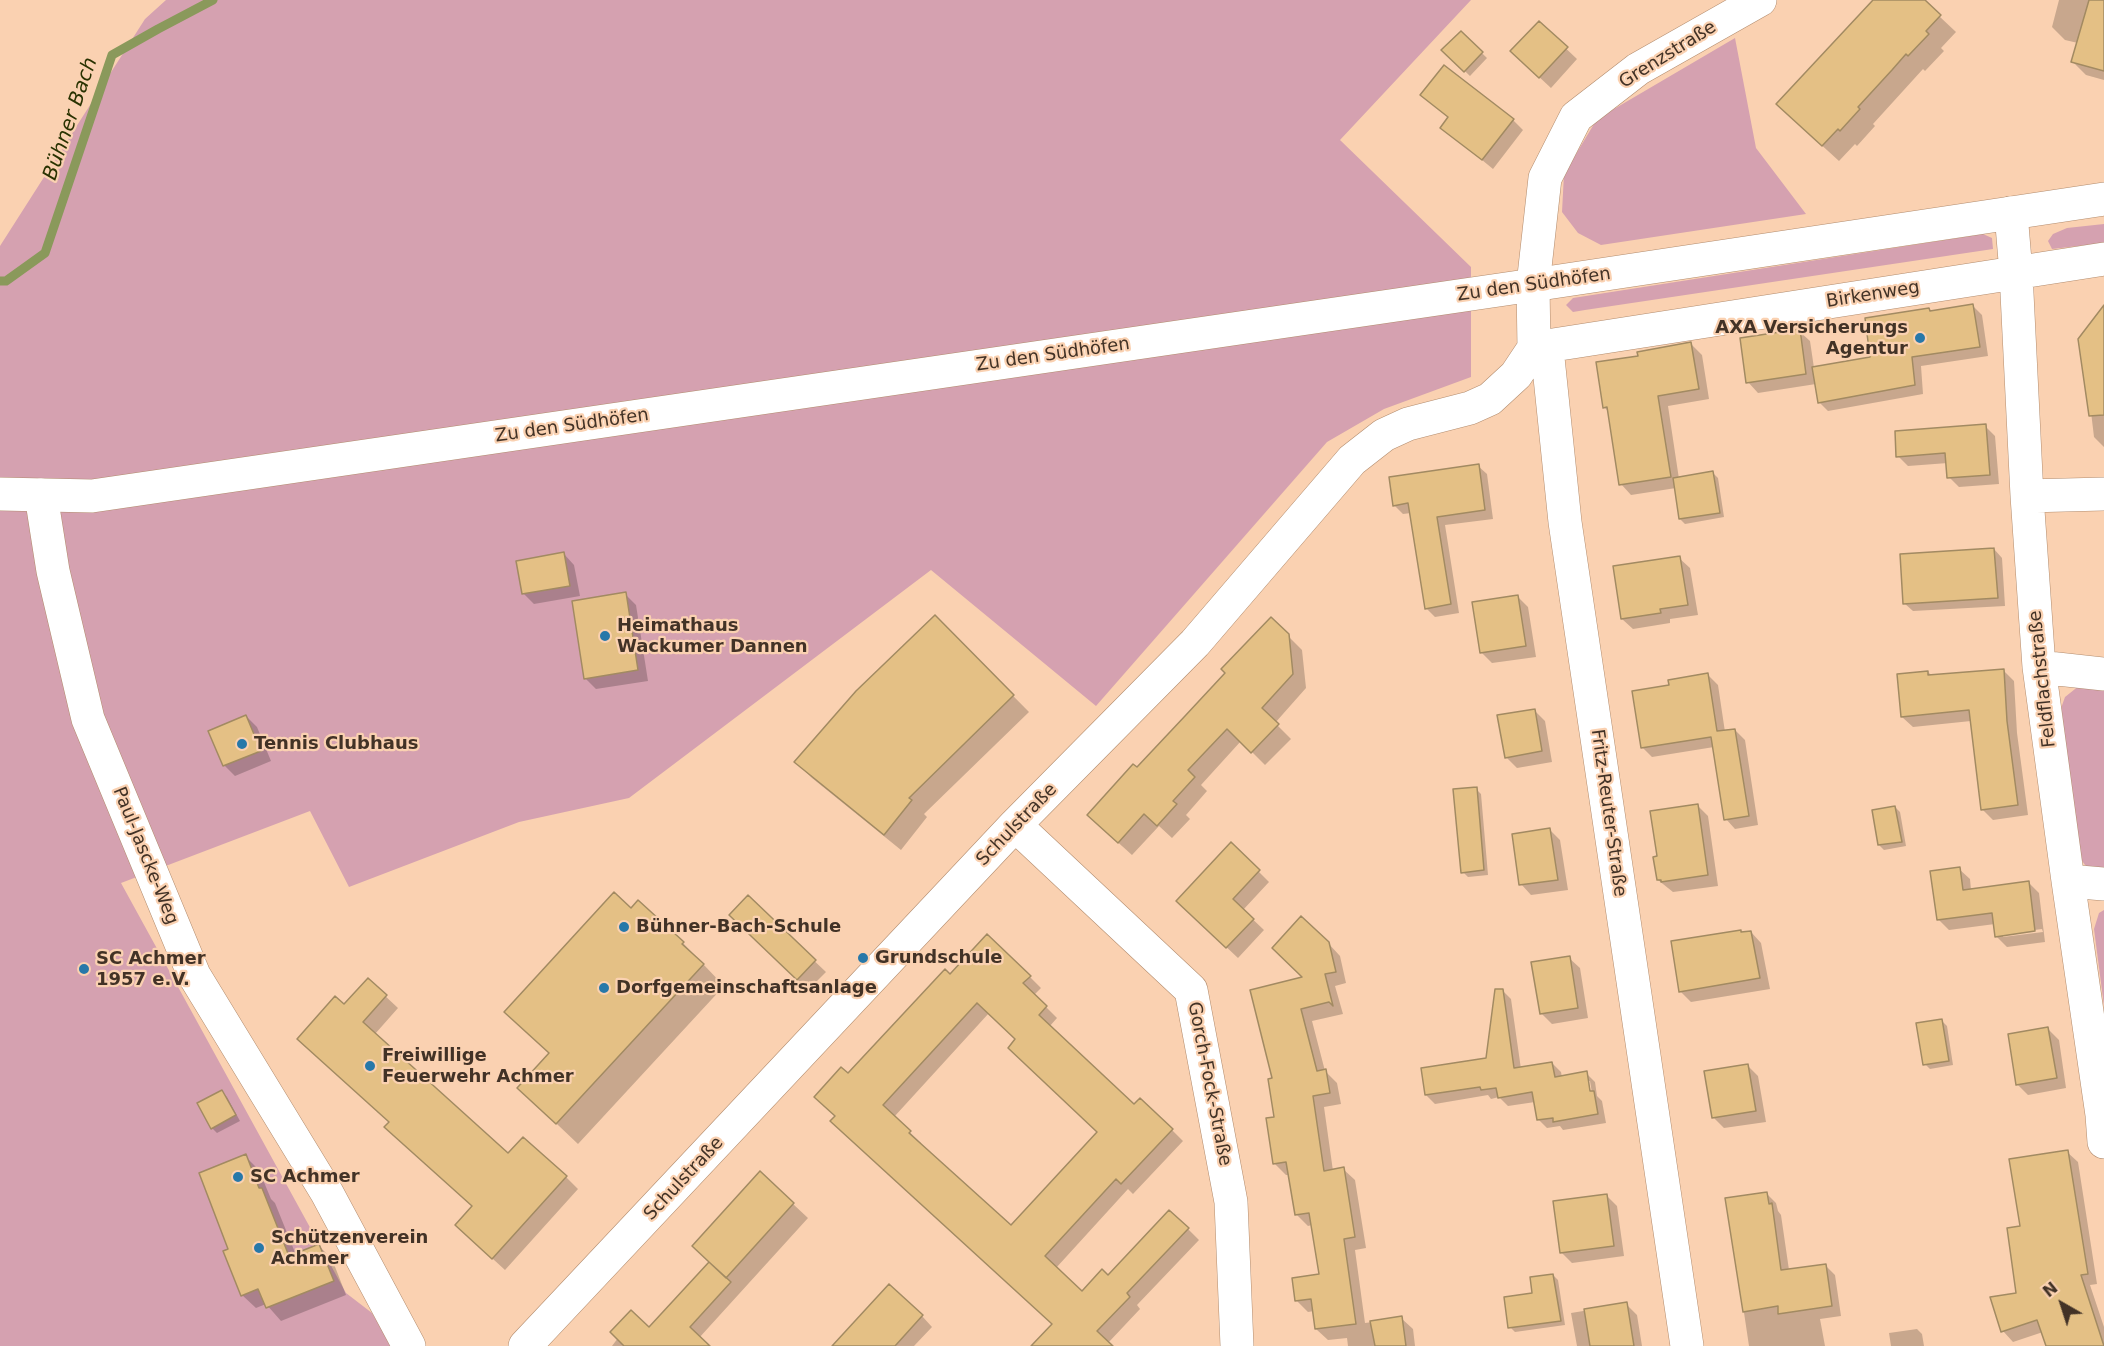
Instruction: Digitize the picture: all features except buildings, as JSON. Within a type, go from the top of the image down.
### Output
[{"type":"street","name":"Grenzstraße","points":[[1533,285],[1545,178],[1576,117],[1638,69],[1761,0]]},
{"type":"street","name":"Zu den Südhöfen","points":[[0,494],[92,496],[2104,199]]},
{"type":"street","name":"Feldflachstraße","points":[[2011,213],[2039,667],[2103,1124]]},
{"type":"street","name":"Birkenweg","points":[[1534,348],[2104,259]]},
{"type":"street","points":[[1533,285],[1534,348]]},
{"type":"street","name":"Schulstraße","points":[[525,1346],[1015,825],[1195,643],[1352,460],[1384,435],[1408,424],[1470,408],[1490,399],[1516,375],[1534,348]]},
{"type":"street","name":"Fritz-Reuter-Straße","points":[[1534,348],[1548,358],[1565,522],[1687,1346]]},
{"type":"street","points":[[2027,496],[2104,494]]},
{"type":"street","name":"Paul-Jascke-Weg","points":[[41,495],[53,571],[88,719],[194,975],[327,1193],[409,1346]]},
{"type":"street","points":[[2039,667],[2104,674]]},
{"type":"street","name":"Gorch-Fock-Straße","points":[[1015,825],[1191,990],[1231,1202],[1237,1346]]},
{"type":"street","points":[[2068,881],[2104,884]]},
{"type":"shaded area","points":[[166,0],[1471,0],[1340,140],[1471,267],[1471,377],[1384,409],[1327,442],[1096,706],[931,570],[629,798],[519,822],[349,887],[310,811],[121,883],[346,1293],[372,1313],[392,1346],[0,1346],[0,246],[145,19]]},
{"type":"shaded area","points":[[1735,38],[1756,148],[1806,214],[1601,245],[1578,233],[1562,212],[1564,174],[1597,119]]},
{"type":"shaded area","points":[[2104,224],[2104,243],[2052,249],[2048,241],[2053,234],[2067,228]]},
{"type":"shaded area","points":[[1983,234],[1992,238],[1993,249],[1573,312],[1566,305],[1573,298]]},
{"type":"shaded area","points":[[2080,685],[2104,689],[2104,874],[2097,874],[2085,865],[2076,852],[2059,714],[2065,697]]},
{"type":"shaded area","points":[[2104,910],[2104,1006],[2094,929],[2099,913]]},
{"type":"waterway","name":"Bühner Bach","points":[[0,281],[6,281],[45,253],[112,55],[213,0]]},
{"type":"place","name":"AXA Versicherungs Agentur","points":[[1920,338]]},
{"type":"place","name":"Heimathaus Wackumer Dannen","points":[[605,636]]},
{"type":"place","name":"Tennis Clubhaus","points":[[242,744]]},
{"type":"place","name":"Bühner-Bach-Schule","points":[[624,927]]},
{"type":"place","name":"Grundschule","points":[[863,958]]},
{"type":"place","name":"SC Achmer 1957 e.V.","points":[[84,969]]},
{"type":"place","name":"Dorfgemeinschaftsanlage","points":[[604,988]]},
{"type":"place","name":"Freiwillige Feuerwehr Achmer","points":[[370,1066]]},
{"type":"place","name":"SC Achmer","points":[[238,1177]]},
{"type":"place","name":"Schützenverein Achmer","points":[[259,1248]]}]
